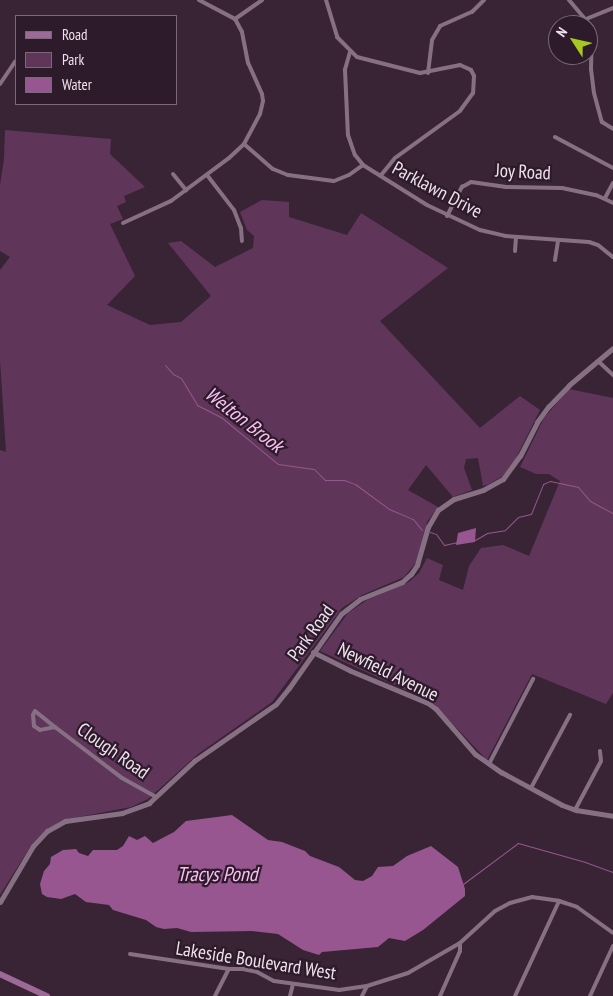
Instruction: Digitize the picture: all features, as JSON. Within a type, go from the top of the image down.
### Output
[{"type":"main road","name":"Park Road","points":[[0,902],[33,846],[55,826],[65,821],[122,813],[138,808],[156,797],[194,761],[276,704],[333,623],[349,607],[366,596],[402,582],[411,574],[417,564],[428,527],[438,510],[454,499],[492,486],[508,474],[548,407],[569,385],[613,348]]},
{"type":"main road","name":"Newfield Avenue","points":[[313,652],[350,671],[428,703],[436,709],[476,754],[488,764],[531,788],[575,810],[613,816]]},
{"type":"main road","points":[[0,974],[47,996]]},
{"type":"street","points":[[123,223],[160,208],[207,175],[244,144],[260,114],[264,101],[248,63],[242,32],[235,19],[200,0]]},
{"type":"street","points":[[235,19],[262,0]]},
{"type":"street","points":[[326,0],[338,37],[350,52],[372,62],[414,72],[428,73],[460,66],[466,67],[474,76],[473,94],[460,111],[395,158],[381,176]]},
{"type":"street","points":[[428,73],[432,40],[440,26],[472,12],[484,0]]},
{"type":"street","points":[[569,0],[582,15]]},
{"type":"street","points":[[596,15],[613,8]]},
{"type":"street","name":"Parklawn Drive","points":[[350,52],[345,70],[348,135],[354,155],[363,165],[447,216],[493,234],[589,242],[598,245],[613,257]]},
{"type":"street","points":[[0,84],[15,62]]},
{"type":"street","points":[[591,65],[599,114],[602,122],[613,129]]},
{"type":"street","points":[[555,137],[613,168]]},
{"type":"street","points":[[244,144],[273,169],[288,175],[334,180],[349,175],[363,165]]},
{"type":"street","points":[[173,174],[186,190]]},
{"type":"street","points":[[207,175],[234,210],[241,228],[242,241]]},
{"type":"street","name":"Joy Road","points":[[447,216],[462,187],[470,182],[505,187],[562,188],[605,198],[613,203]]},
{"type":"street","points":[[605,198],[613,183]]},
{"type":"street","points":[[515,251],[516,237]]},
{"type":"street","points":[[555,260],[558,240]]},
{"type":"street","points":[[598,361],[613,375]]},
{"type":"street","points":[[488,764],[534,679]]},
{"type":"street","name":"Clough Road","points":[[55,727],[40,730],[34,726],[33,715],[35,712],[55,727],[122,778],[156,797]]},
{"type":"street","points":[[531,788],[570,716]]},
{"type":"street","points":[[575,810],[601,761],[600,751]]},
{"type":"street","name":"Lakeside Boulevard West","points":[[130,954],[228,969],[243,969],[257,972],[274,981],[339,990],[367,986],[408,973],[460,943],[495,910],[510,903],[532,897],[559,901],[577,907],[613,933]]},
{"type":"street","points":[[515,996],[559,901]]},
{"type":"street","points":[[440,996],[460,951],[460,943]]},
{"type":"street","points":[[590,996],[613,946]]},
{"type":"street","points":[[215,996],[228,969]]},
{"type":"street","points":[[290,996],[293,984]]},
{"type":"street","points":[[362,996],[367,986]]},
{"type":"green space","points":[[5,130],[111,139],[110,154],[145,187],[124,196],[126,202],[117,206],[123,219],[110,224],[135,276],[107,305],[150,325],[181,322],[211,296],[168,243],[181,241],[215,267],[253,248],[254,236],[247,230],[240,212],[262,200],[289,202],[289,217],[347,235],[361,213],[448,268],[380,321],[480,428],[520,396],[540,410],[515,460],[503,476],[489,484],[483,486],[478,458],[466,459],[464,468],[472,490],[453,497],[426,465],[408,490],[438,507],[427,522],[419,559],[404,577],[362,595],[342,608],[272,702],[198,754],[148,799],[131,807],[68,819],[48,828],[32,844],[0,895],[0,450],[6,452],[0,360],[0,270],[10,257],[0,251],[0,185],[4,159]]},
{"type":"green space","points":[[569,389],[613,398],[613,693],[606,704],[532,674],[487,760],[432,702],[320,651],[348,613],[367,600],[409,582],[419,573],[427,558],[443,565],[439,580],[463,590],[469,566],[481,548],[503,545],[529,556],[560,481],[549,474],[536,474],[520,467],[544,418]]},
{"type":"water","points":[[476,528],[475,542],[456,545],[458,533]]},
{"type":"water","name":"Tracys Pond","points":[[232,815],[268,840],[282,842],[305,851],[310,856],[339,867],[355,880],[363,881],[372,876],[378,867],[393,866],[407,856],[431,846],[458,867],[465,889],[465,896],[423,930],[405,941],[389,938],[378,947],[322,952],[319,955],[303,950],[278,934],[252,931],[191,932],[177,928],[164,929],[156,927],[146,920],[113,910],[109,905],[86,902],[75,894],[61,899],[47,897],[42,894],[40,884],[44,871],[50,864],[51,857],[63,850],[76,849],[79,853],[88,856],[93,850],[117,850],[123,846],[129,836],[137,840],[145,836],[153,843],[174,832],[186,821]]},
{"type":"waterway","name":"Welton Brook","points":[[165,365],[173,374],[181,378],[197,405],[221,417],[278,464],[314,469],[325,480],[344,480],[355,484],[389,509],[413,519],[422,530]]},
{"type":"waterway","name":"Welton Brook","points":[[475,540],[487,533],[505,530],[518,517],[531,514],[543,484],[550,481],[578,487],[590,501],[613,513]]},
{"type":"waterway","name":"Welton Brook","points":[[430,532],[436,534],[444,545],[458,542]]},
{"type":"waterway","points":[[463,884],[518,843],[613,872]]}]
